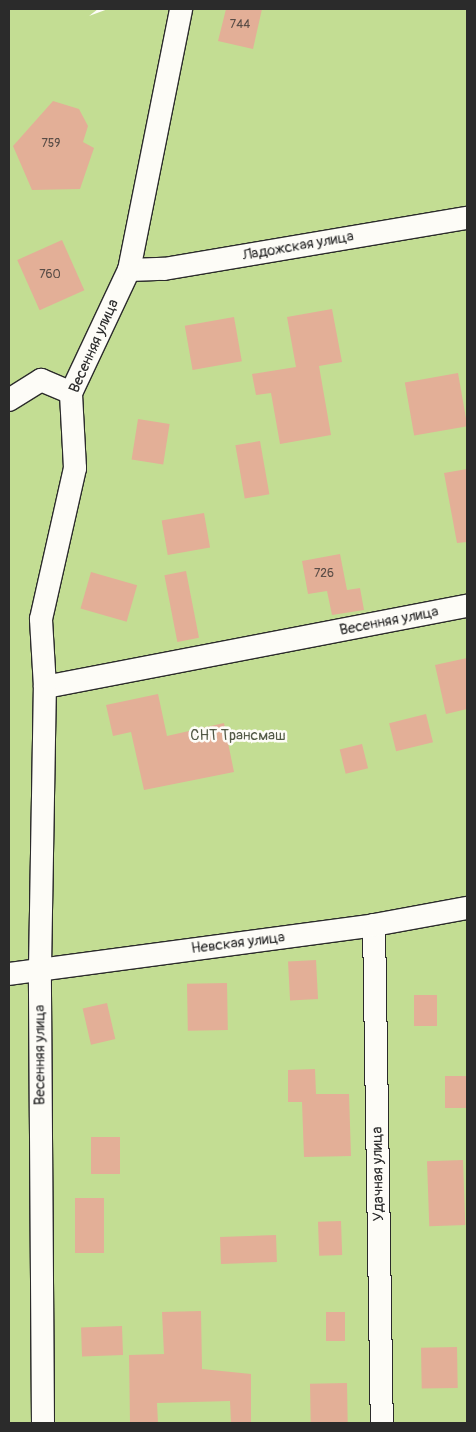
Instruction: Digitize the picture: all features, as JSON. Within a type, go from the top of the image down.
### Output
[{"type":"street","name":"Весенняя улица","points":[[44,1423],[40,968],[46,687],[42,619],[75,468],[71,393],[130,270],[181,9]]},
{"type":"street","name":"Ладожская улица","points":[[130,270],[164,268],[467,218]]},
{"type":"street","points":[[9,400],[41,380],[71,393]]},
{"type":"street","name":"Весенняя улица","points":[[46,687],[467,606]]},
{"type":"street","name":"Невская улица","points":[[9,974],[40,968],[374,925],[467,908]]},
{"type":"street","name":"Удачная улица","points":[[374,925],[382,1423]]},
{"type":"green space","name":"СНТ Трансмаш","points":[[9,9],[98,9],[89,16],[108,9],[467,9],[467,1423],[9,1423]]},
{"type":"building","points":[[226,9],[262,9],[253,49],[218,41]]},
{"type":"building","points":[[53,101],[79,109],[88,126],[83,142],[94,148],[80,189],[32,190],[13,146]]},
{"type":"building","points":[[62,240],[84,290],[40,310],[17,260]]},
{"type":"building","points":[[332,309],[342,362],[319,366],[331,435],[280,444],[271,393],[256,395],[252,374],[296,367],[287,317]]},
{"type":"building","points":[[234,317],[242,361],[193,370],[185,326]]},
{"type":"building","points":[[458,373],[467,426],[414,436],[405,382]]},
{"type":"building","points":[[138,419],[170,424],[163,465],[132,459]]},
{"type":"building","points":[[260,441],[269,494],[245,499],[235,445]]},
{"type":"building","points":[[467,469],[467,542],[457,543],[444,473]]},
{"type":"building","points":[[204,513],[210,547],[168,555],[162,520]]},
{"type":"building","points":[[340,554],[347,590],[360,588],[364,610],[332,615],[327,591],[308,594],[302,561]]},
{"type":"building","points":[[186,571],[199,638],[177,642],[164,575]]},
{"type":"building","points":[[91,572],[137,585],[127,622],[81,609]]},
{"type":"building","points":[[467,658],[467,709],[446,714],[435,665]]},
{"type":"building","points":[[158,694],[167,736],[224,723],[234,772],[144,790],[131,732],[113,736],[106,705]]},
{"type":"building","points":[[426,714],[433,742],[396,751],[389,723]]},
{"type":"building","points":[[362,744],[368,768],[346,774],[340,750]]},
{"type":"building","points":[[316,960],[318,999],[290,1000],[288,961]]},
{"type":"building","points":[[227,983],[228,1030],[188,1031],[187,984]]},
{"type":"building","points":[[414,995],[437,995],[437,1026],[414,1026]]},
{"type":"building","points":[[107,1003],[115,1039],[91,1045],[83,1009]]},
{"type":"building","points":[[315,1069],[316,1094],[349,1094],[351,1156],[304,1157],[302,1102],[288,1102],[288,1070]]},
{"type":"building","points":[[445,1076],[467,1076],[467,1108],[445,1108]]},
{"type":"building","points":[[91,1137],[120,1137],[120,1174],[91,1174]]},
{"type":"building","points":[[463,1160],[465,1225],[429,1226],[427,1161]]},
{"type":"building","points":[[75,1198],[104,1198],[104,1253],[75,1253]]},
{"type":"building","points":[[341,1221],[342,1255],[319,1256],[318,1222]]},
{"type":"building","points":[[276,1235],[277,1262],[221,1264],[220,1237]]},
{"type":"building","points":[[201,1311],[202,1369],[251,1374],[251,1423],[231,1423],[230,1401],[157,1403],[158,1423],[130,1423],[129,1355],[164,1354],[162,1312]]},
{"type":"building","points":[[326,1312],[345,1312],[345,1341],[326,1341]]},
{"type":"building","points":[[122,1326],[123,1355],[82,1356],[81,1327]]},
{"type":"building","points":[[457,1347],[458,1388],[422,1389],[421,1348]]},
{"type":"building","points":[[347,1383],[348,1423],[311,1423],[310,1384]]}]
